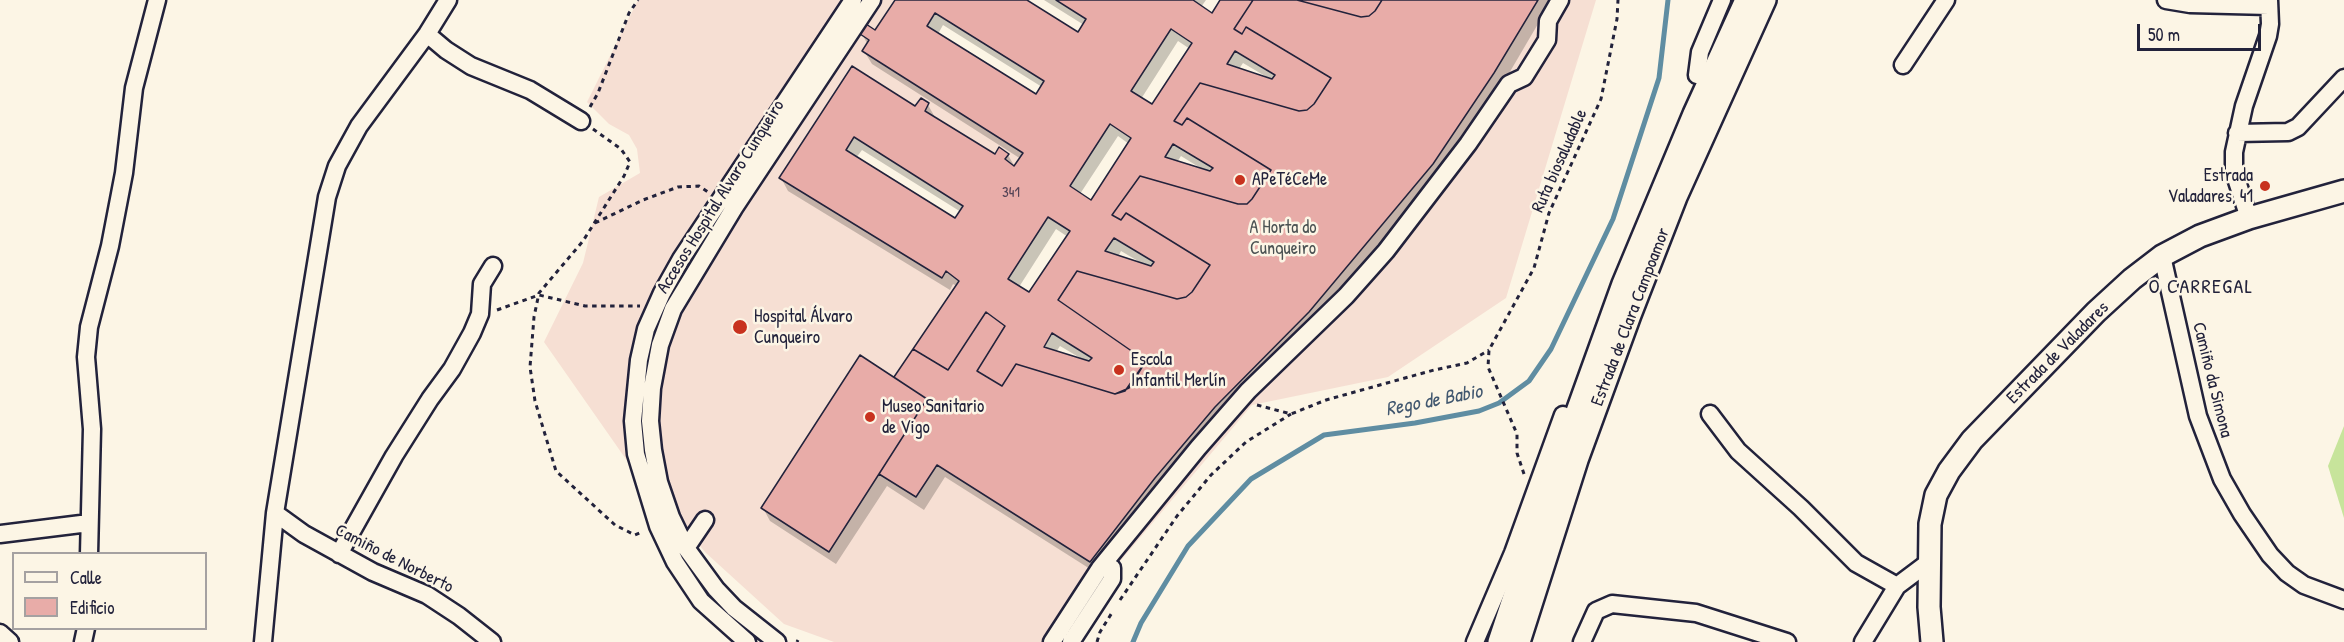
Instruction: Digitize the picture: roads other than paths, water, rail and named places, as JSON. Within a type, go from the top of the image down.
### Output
[{"type":"main road","name":"Estrada de Clara Campoamor","points":[[1557,467],[1563,415],[1623,252],[1697,75],[1733,0]]},
{"type":"main road","name":"Estrada de Clara Campoamor","points":[[1499,642],[1557,467],[1623,284],[1746,0]]},
{"type":"main road","name":"Estrada de Clara Campoamor","points":[[1519,642],[1577,459],[1630,315],[1676,197],[1765,0]]},
{"type":"main road","name":"Estrada de Valadares","points":[[1932,642],[1930,524],[1936,495],[1949,471],[1972,440],[2096,312],[2132,279],[2162,256],[2200,236],[2249,218],[2344,191]]},
{"type":"street","points":[[89,552],[92,429],[86,357],[89,327],[110,246],[122,183],[134,88],[157,0]]},
{"type":"street","points":[[263,642],[275,513],[327,197],[337,166],[359,126],[427,34],[448,0]]},
{"type":"street","name":"Accesos Hospital Alvaro Cunqueiro","points":[[747,642],[701,601],[675,562],[658,526],[636,454],[633,421],[639,360],[646,329],[681,260],[853,0]]},
{"type":"street","name":"Accesos Hospital Alvaro Cunqueiro","points":[[777,642],[734,608],[701,571],[686,548],[671,517],[659,482],[650,421],[652,388],[660,345],[673,309],[701,261],[872,0]]},
{"type":"street","points":[[1052,642],[1100,568],[1243,396],[1346,296],[1386,251],[1468,144],[1509,84],[1524,77],[1547,40],[1548,21],[1560,0]]},
{"type":"street","points":[[1697,75],[1700,52],[1722,0]]},
{"type":"street","points":[[1903,65],[1946,0]]},
{"type":"street","points":[[2166,0],[2190,4],[2269,3],[2268,36],[2237,133],[2234,172],[2249,218]]},
{"type":"street","points":[[427,34],[471,66],[530,90],[581,121]]},
{"type":"street","points":[[2237,133],[2288,132],[2298,127],[2344,78]]},
{"type":"street","name":"Camiño da Simona","points":[[2162,256],[2198,416],[2222,479],[2270,555],[2287,573],[2304,585],[2344,600]]},
{"type":"street","points":[[339,554],[394,456],[452,369],[472,333],[480,314],[482,284],[493,266]]},
{"type":"street","points":[[1710,414],[1737,451],[1801,508],[1856,563],[1897,586]]},
{"type":"street","points":[[1475,642],[1514,554],[1563,415]]},
{"type":"street","name":"Camiño de Norberto","points":[[275,513],[304,534],[339,554],[373,572],[427,595],[492,642]]},
{"type":"street","points":[[686,548],[705,520]]},
{"type":"street","points":[[0,534],[89,523]]},
{"type":"street","points":[[1863,642],[1897,586],[1929,562]]},
{"type":"street","points":[[1071,642],[1112,579],[1112,568]]},
{"type":"street","points":[[1582,642],[1596,611],[1612,604],[1696,612],[1787,642]]},
{"type":"waterway","name":"Rego de Babio","points":[[1133,642],[1141,623],[1188,546],[1251,479],[1324,435],[1415,423],[1479,411],[1499,403],[1529,381],[1551,349],[1613,219],[1659,78],[1668,0]]},
{"type":"place","name":"APeTéCeMe","points":[[1240,180]]},
{"type":"place","name":"Estrada Valadares, 41","points":[[2265,186]]},
{"type":"place","name":"Hospital Álvaro Cunqueiro","points":[[740,327]]},
{"type":"place","name":"Escola Infantil Merlín","points":[[1119,370]]},
{"type":"place","name":"Museo Sanitario de Vigo","points":[[870,417]]},
{"type":"district","name":"O CARREGAL","points":[[2201,288]]},
{"type":"park label","name":"A Horta do Cunqueiro","points":[[1283,238]]}]
